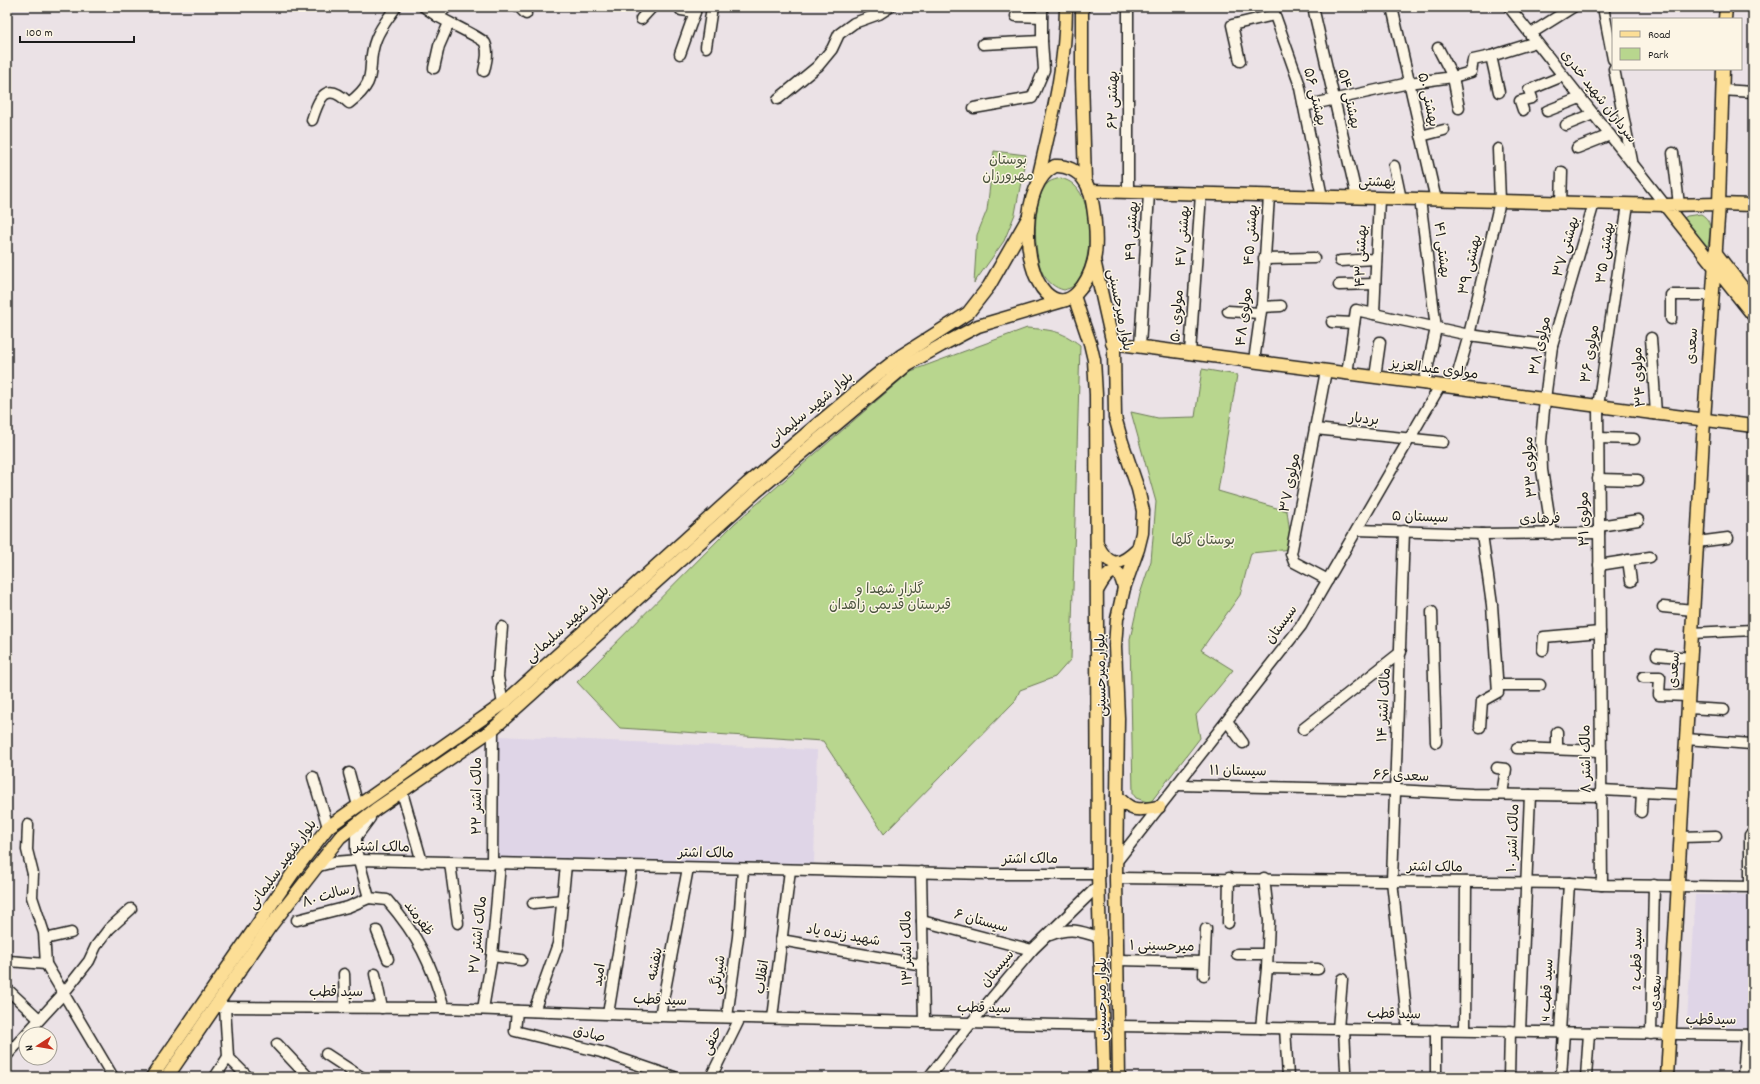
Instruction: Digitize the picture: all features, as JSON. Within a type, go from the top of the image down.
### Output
[{"type":"main road","points":[[1066,7],[1064,50],[1060,80],[1028,218],[1029,246],[1037,281],[1047,294],[1058,300],[1070,298],[1085,282],[1094,260],[1095,225],[1087,186],[1082,78],[1082,7]]},
{"type":"main road","points":[[1725,18],[1726,7]]},
{"type":"main road","points":[[1723,70],[1719,204],[1753,205]]},
{"type":"main road","points":[[1037,184],[1048,170],[1061,166],[1074,171],[1087,186]]},
{"type":"main road","name":"بهشتی","points":[[1087,186],[1128,192],[1149,193],[1561,203],[1665,205],[1719,204]]},
{"type":"main road","name":"سعدی","points":[[1667,1077],[1704,420],[1719,204]]},
{"type":"main road","points":[[1665,205],[1753,315]]},
{"type":"main road","name":"بلوار شهید سلیمانی","points":[[152,1077],[293,873],[328,827],[503,704],[748,483],[870,380],[902,355],[968,313],[989,286],[1028,218]]},
{"type":"main road","points":[[1715,252],[1753,301]]},
{"type":"main road","name":"بلوار میرحسینی","points":[[1094,260],[1114,349],[1115,417],[1138,489],[1143,511],[1142,533],[1124,588],[1117,620],[1115,646],[1118,718],[1116,878],[1119,960],[1119,1077]]},
{"type":"main road","name":"بلوار شهید سلیمانی","points":[[167,1077],[220,1007],[269,928],[340,837],[385,803],[493,729],[756,492],[908,364],[942,344],[978,326],[1070,298]]},
{"type":"main road","name":"بلوار میرحسینی","points":[[1070,298],[1090,343],[1094,360],[1096,394],[1099,880],[1104,1026],[1100,1077]]},
{"type":"main road","name":"مولوی عبدالعزیز","points":[[1112,343],[1753,426]]},
{"type":"main road","points":[[1097,543],[1104,556],[1109,561],[1122,561],[1138,549]]},
{"type":"main road","points":[[1097,589],[1105,576],[1114,572],[1118,573],[1122,577],[1124,588]]},
{"type":"main road","points":[[1117,796],[1126,806],[1134,810],[1159,807]]},
{"type":"street","points":[[312,120],[323,94],[338,94],[349,102],[360,94],[366,87],[371,74],[373,48],[376,38],[396,7]]},
{"type":"street","points":[[424,7],[449,24],[480,38],[485,43],[488,55],[484,71]]},
{"type":"street","points":[[436,16],[447,7]]},
{"type":"street","points":[[641,19],[652,7]]},
{"type":"street","points":[[706,47],[712,7]]},
{"type":"street","points":[[778,100],[818,66],[832,49],[839,34],[854,23],[879,14],[890,7]]},
{"type":"street","name":"بهشتی ۶۲","points":[[1128,7],[1128,192]]},
{"type":"street","name":"بهشتی ۵۴","points":[[1313,7],[1357,198]]},
{"type":"street","name":"بهشتی ۵۰","points":[[1392,7],[1436,200]]},
{"type":"street","name":"سرداران شهید خدری","points":[[1509,7],[1665,205]]},
{"type":"street","points":[[1304,106],[1333,98],[1409,83],[1453,77],[1471,72],[1473,60],[1491,56],[1533,38],[1573,7]]},
{"type":"street","points":[[1603,7],[1612,54]]},
{"type":"street","points":[[680,54],[695,10],[681,10]]},
{"type":"street","points":[[1240,60],[1232,25],[1273,11]]},
{"type":"street","name":"بهشتی ۵۶","points":[[1273,11],[1299,83],[1322,197]]},
{"type":"street","points":[[974,108],[1032,98],[1044,70],[1042,12],[1016,16]]},
{"type":"street","points":[[434,68],[439,46],[449,24]]},
{"type":"street","points":[[983,44],[1042,41]]},
{"type":"street","points":[[1438,48],[1453,77],[1459,108]]},
{"type":"street","points":[[1491,56],[1499,92]]},
{"type":"street","points":[[1614,70],[1633,164]]},
{"type":"street","points":[[1523,110],[1520,101],[1532,98],[1529,90],[1563,76]]},
{"type":"street","points":[[1722,90],[1753,92]]},
{"type":"street","points":[[1547,111],[1580,98]]},
{"type":"street","points":[[1566,125],[1593,114]]},
{"type":"street","points":[[1421,136],[1444,130]]},
{"type":"street","points":[[1577,148],[1610,135]]},
{"type":"street","name":"بهشتی ۳۹","points":[[1454,388],[1500,201],[1498,149]]},
{"type":"street","points":[[1673,152],[1679,205]]},
{"type":"street","points":[[1394,166],[1401,199]]},
{"type":"street","points":[[1561,203],[1562,172]]},
{"type":"street","name":"بهشتی ۴۹","points":[[1140,346],[1149,193]]},
{"type":"street","name":"بهشتی ۴۷","points":[[1195,280],[1201,194]]},
{"type":"street","name":"بهشتی ۴۵","points":[[1264,276],[1269,196]]},
{"type":"street","name":"بهشتی ۴۳","points":[[1374,314],[1378,198]]},
{"type":"street","name":"بهشتی ۴۱","points":[[1420,199],[1436,328],[1424,384]]},
{"type":"street","name":"بهشتی ۳۷","points":[[1566,299],[1594,203]]},
{"type":"street","name":"بهشتی ۳۵","points":[[1613,307],[1628,204]]},
{"type":"street","points":[[1264,259],[1314,258]]},
{"type":"street","points":[[1340,261],[1375,259]]},
{"type":"street","name":"مولوی ۴۸","points":[[1254,361],[1264,276]]},
{"type":"street","name":"مولوی ۵۰","points":[[1190,353],[1195,280]]},
{"type":"street","points":[[1339,285],[1375,284]]},
{"type":"street","points":[[1671,319],[1671,295],[1712,295]]},
{"type":"street","name":"مولوی ۳۸","points":[[1545,399],[1552,346],[1566,299]]},
{"type":"street","points":[[1228,311],[1261,310],[1281,306]]},
{"type":"street","name":"مولوی ۳۶","points":[[1598,406],[1613,307]]},
{"type":"street","points":[[1347,374],[1356,310],[1468,335],[1552,346]]},
{"type":"street","points":[[1332,322],[1354,323]]},
{"type":"street","name":"مولوی ۳۴","points":[[1652,338],[1656,414]]},
{"type":"street","points":[[1375,377],[1380,342]]},
{"type":"street","name":"مولوی ۳۷","points":[[1326,371],[1292,554],[1294,562],[1328,580]]},
{"type":"street","name":"سیستان","points":[[1117,861],[1301,626],[1440,386]]},
{"type":"street","name":"مولوی ۳۳","points":[[1545,399],[1541,441],[1542,470],[1552,534]]},
{"type":"street","name":"مولوی ۳۱","points":[[1598,406],[1600,632]]},
{"type":"street","name":"بردبار","points":[[1315,429],[1409,440],[1442,442]]},
{"type":"street","points":[[1598,438],[1634,439]]},
{"type":"street","points":[[1598,479],[1638,480]]},
{"type":"street","name":"فرهادی","points":[[1482,534],[1552,534],[1599,530],[1638,520]]},
{"type":"street","name":"سیستان ۵","points":[[1357,530],[1482,534]]},
{"type":"street","name":"مالک اشتر ۱۴","points":[[1404,531],[1392,881],[1408,1029]]},
{"type":"street","points":[[1480,727],[1482,701],[1498,692],[1492,605],[1482,534]]},
{"type":"street","points":[[1697,542],[1728,538]]},
{"type":"street","points":[[1599,565],[1650,557]]},
{"type":"street","points":[[1628,560],[1631,581]]},
{"type":"street","points":[[1663,607],[1693,610]]},
{"type":"street","points":[[1432,612],[1436,742]]},
{"type":"street","points":[[502,628],[498,677],[503,704]]},
{"type":"street","points":[[1692,633],[1753,630]]},
{"type":"street","points":[[1544,650],[1544,637],[1600,632]]},
{"type":"street","name":"مالک اشتر ۸","points":[[1600,632],[1602,885]]},
{"type":"street","points":[[1303,730],[1401,652]]},
{"type":"street","points":[[1657,655],[1690,658]]},
{"type":"street","points":[[1642,677],[1660,677],[1659,695],[1724,710]]},
{"type":"street","points":[[1498,685],[1540,685]]},
{"type":"street","points":[[1227,721],[1244,743]]},
{"type":"street","name":"مالک اشتر ۲۲","points":[[493,729],[496,864]]},
{"type":"street","points":[[1557,732],[1557,749]]},
{"type":"street","points":[[1686,739],[1751,744]]},
{"type":"street","points":[[1517,748],[1601,751]]},
{"type":"street","points":[[1497,768],[1506,769],[1502,794]]},
{"type":"street","points":[[349,773],[358,806]]},
{"type":"street","points":[[313,778],[328,827]]},
{"type":"street","name":"سیستان ۱۱","points":[[1176,785],[1299,788]]},
{"type":"street","name":"سعدی ۶۶","points":[[1299,788],[1530,795],[1601,793]]},
{"type":"street","points":[[402,792],[414,829],[422,862]]},
{"type":"street","points":[[1641,812],[1642,792]]},
{"type":"street","points":[[1601,793],[1642,792],[1683,794]]},
{"type":"street","name":"مالک اشتر ۱۰","points":[[1520,1032],[1530,795]]},
{"type":"street","points":[[370,898],[356,850],[356,837],[362,827],[385,803]]},
{"type":"street","points":[[28,825],[27,850],[33,874],[32,897],[36,904],[45,939],[46,964],[62,994],[113,1077]]},
{"type":"street","points":[[1750,835],[1751,886]]},
{"type":"street","points":[[1681,837],[1716,836]]},
{"type":"street","name":"مالک اشتر","points":[[315,868],[334,862],[359,860],[921,872],[1099,880]]},
{"type":"street","points":[[450,863],[458,923]]},
{"type":"street","name":"مالک اشتر ۲۷","points":[[483,1009],[492,956],[496,864]]},
{"type":"street","points":[[534,1011],[558,944],[566,865]]},
{"type":"street","name":"امید","points":[[608,1014],[632,866]]},
{"type":"street","name":"بنفشه","points":[[660,1016],[688,868]]},
{"type":"street","name":"شیرنگی","points":[[727,1017],[738,937],[743,869]]},
{"type":"street","name":"انقلاب","points":[[772,1018],[790,870]]},
{"type":"street","name":"مالک اشتر ۱۳","points":[[921,872],[924,1022]]},
{"type":"street","name":"مالک اشتر","points":[[1116,878],[1264,878],[1569,883],[1602,885],[1751,886]]},
{"type":"street","points":[[1228,923],[1229,878]]},
{"type":"street","points":[[1261,1028],[1269,921],[1264,878]]},
{"type":"street","name":"سیستان","points":[[929,1077],[972,1022],[1032,950],[1099,880]]},
{"type":"street","points":[[1465,1030],[1466,882]]},
{"type":"street","name":"سید قطب 4","points":[[1561,1077],[1564,950],[1569,883]]},
{"type":"street","name":"سید قطب 2","points":[[1651,1034],[1654,885]]},
{"type":"street","name":"رسالت ۸۰","points":[[297,920],[348,907],[370,898]]},
{"type":"street","name":"ظفرمند","points":[[370,898],[386,900],[401,916],[423,948],[435,977],[444,1008]]},
{"type":"street","points":[[533,903],[563,900]]},
{"type":"street","points":[[7,1055],[62,994],[89,961],[96,946],[130,909]]},
{"type":"street","name":"سیستان ۶","points":[[922,921],[1032,950]]},
{"type":"street","points":[[1204,975],[1206,929]]},
{"type":"street","name":"سیستان","points":[[1046,936],[1061,930],[1072,930],[1101,938]]},
{"type":"street","points":[[377,931],[388,959]]},
{"type":"street","points":[[45,939],[72,933]]},
{"type":"street","name":"شهید زنده یاد","points":[[781,940],[923,965]]},
{"type":"street","points":[[1237,954],[1267,954]]},
{"type":"street","points":[[492,956],[521,960]]},
{"type":"street","name":"میرحسینی ۱","points":[[1119,960],[1204,962]]},
{"type":"street","points":[[9,961],[46,964]]},
{"type":"street","points":[[1266,968],[1318,969]]},
{"type":"street","points":[[344,974],[345,1007]]},
{"type":"street","points":[[375,974],[382,1008]]},
{"type":"street","points":[[1342,979],[1341,1029],[1346,1070]]},
{"type":"street","points":[[7,989],[39,1019]]},
{"type":"street","points":[[220,1007],[228,1057],[248,1077]]},
{"type":"street","name":"سید قطب","points":[[220,1007],[444,1008],[660,1016],[1104,1026]]},
{"type":"street","name":"صادق","points":[[517,1010],[516,1031],[601,1052],[674,1077]]},
{"type":"street","name":"حنفی","points":[[711,1077],[740,1018]]},
{"type":"street","name":"سید قطب","points":[[1118,1026],[1408,1029],[1670,1035]]},
{"type":"street","points":[[1285,1028],[1288,1077]]},
{"type":"street","points":[[1436,1030],[1436,1077]]},
{"type":"street","points":[[1509,1077],[1510,1031]]},
{"type":"street","points":[[1586,1077],[1589,1033]]},
{"type":"street","name":"سیدقطب","points":[[1670,1035],[1750,1035]]},
{"type":"street","points":[[1743,1077],[1750,1035]]},
{"type":"street","points":[[277,1044],[308,1077]]},
{"type":"street","points":[[326,1054],[361,1077]]},
{"type":"street","points":[[215,1077],[228,1057]]},
{"type":"shaded area","points":[[499,736],[817,750],[814,863],[696,862],[498,857]]},
{"type":"shaded area","points":[[1695,895],[1753,895],[1753,1028],[1693,1026],[1687,1020]]},
{"type":"green space","name":"بوستان مهرورزان","points":[[994,151],[1026,155],[1015,214],[1004,241],[974,283],[977,235],[987,210]]},
{"type":"green space","points":[[1061,178],[1072,184],[1081,194],[1086,206],[1089,236],[1085,265],[1080,277],[1072,287],[1064,290],[1052,284],[1043,274],[1037,254],[1036,240],[1037,213],[1039,200],[1043,189],[1049,182]]},
{"type":"green space","points":[[1701,214],[1708,221],[1710,228],[1708,246],[1704,247],[1684,218],[1687,216]]},
{"type":"green space","name":"گلزار شهدا و قبرستان قدیمی زاهدان","points":[[1027,328],[1043,329],[1055,332],[1067,336],[1080,345],[1071,659],[1055,677],[1020,690],[1015,701],[884,834],[823,741],[620,728],[577,682],[735,523],[911,371]]},
{"type":"green space","name":"بوستان گلها","points":[[1202,369],[1237,375],[1218,491],[1287,511],[1292,549],[1251,553],[1240,595],[1201,650],[1233,670],[1196,715],[1200,738],[1150,803],[1136,798],[1133,794],[1130,639],[1140,594],[1151,561],[1156,502],[1131,412],[1158,418],[1195,417]]}]
